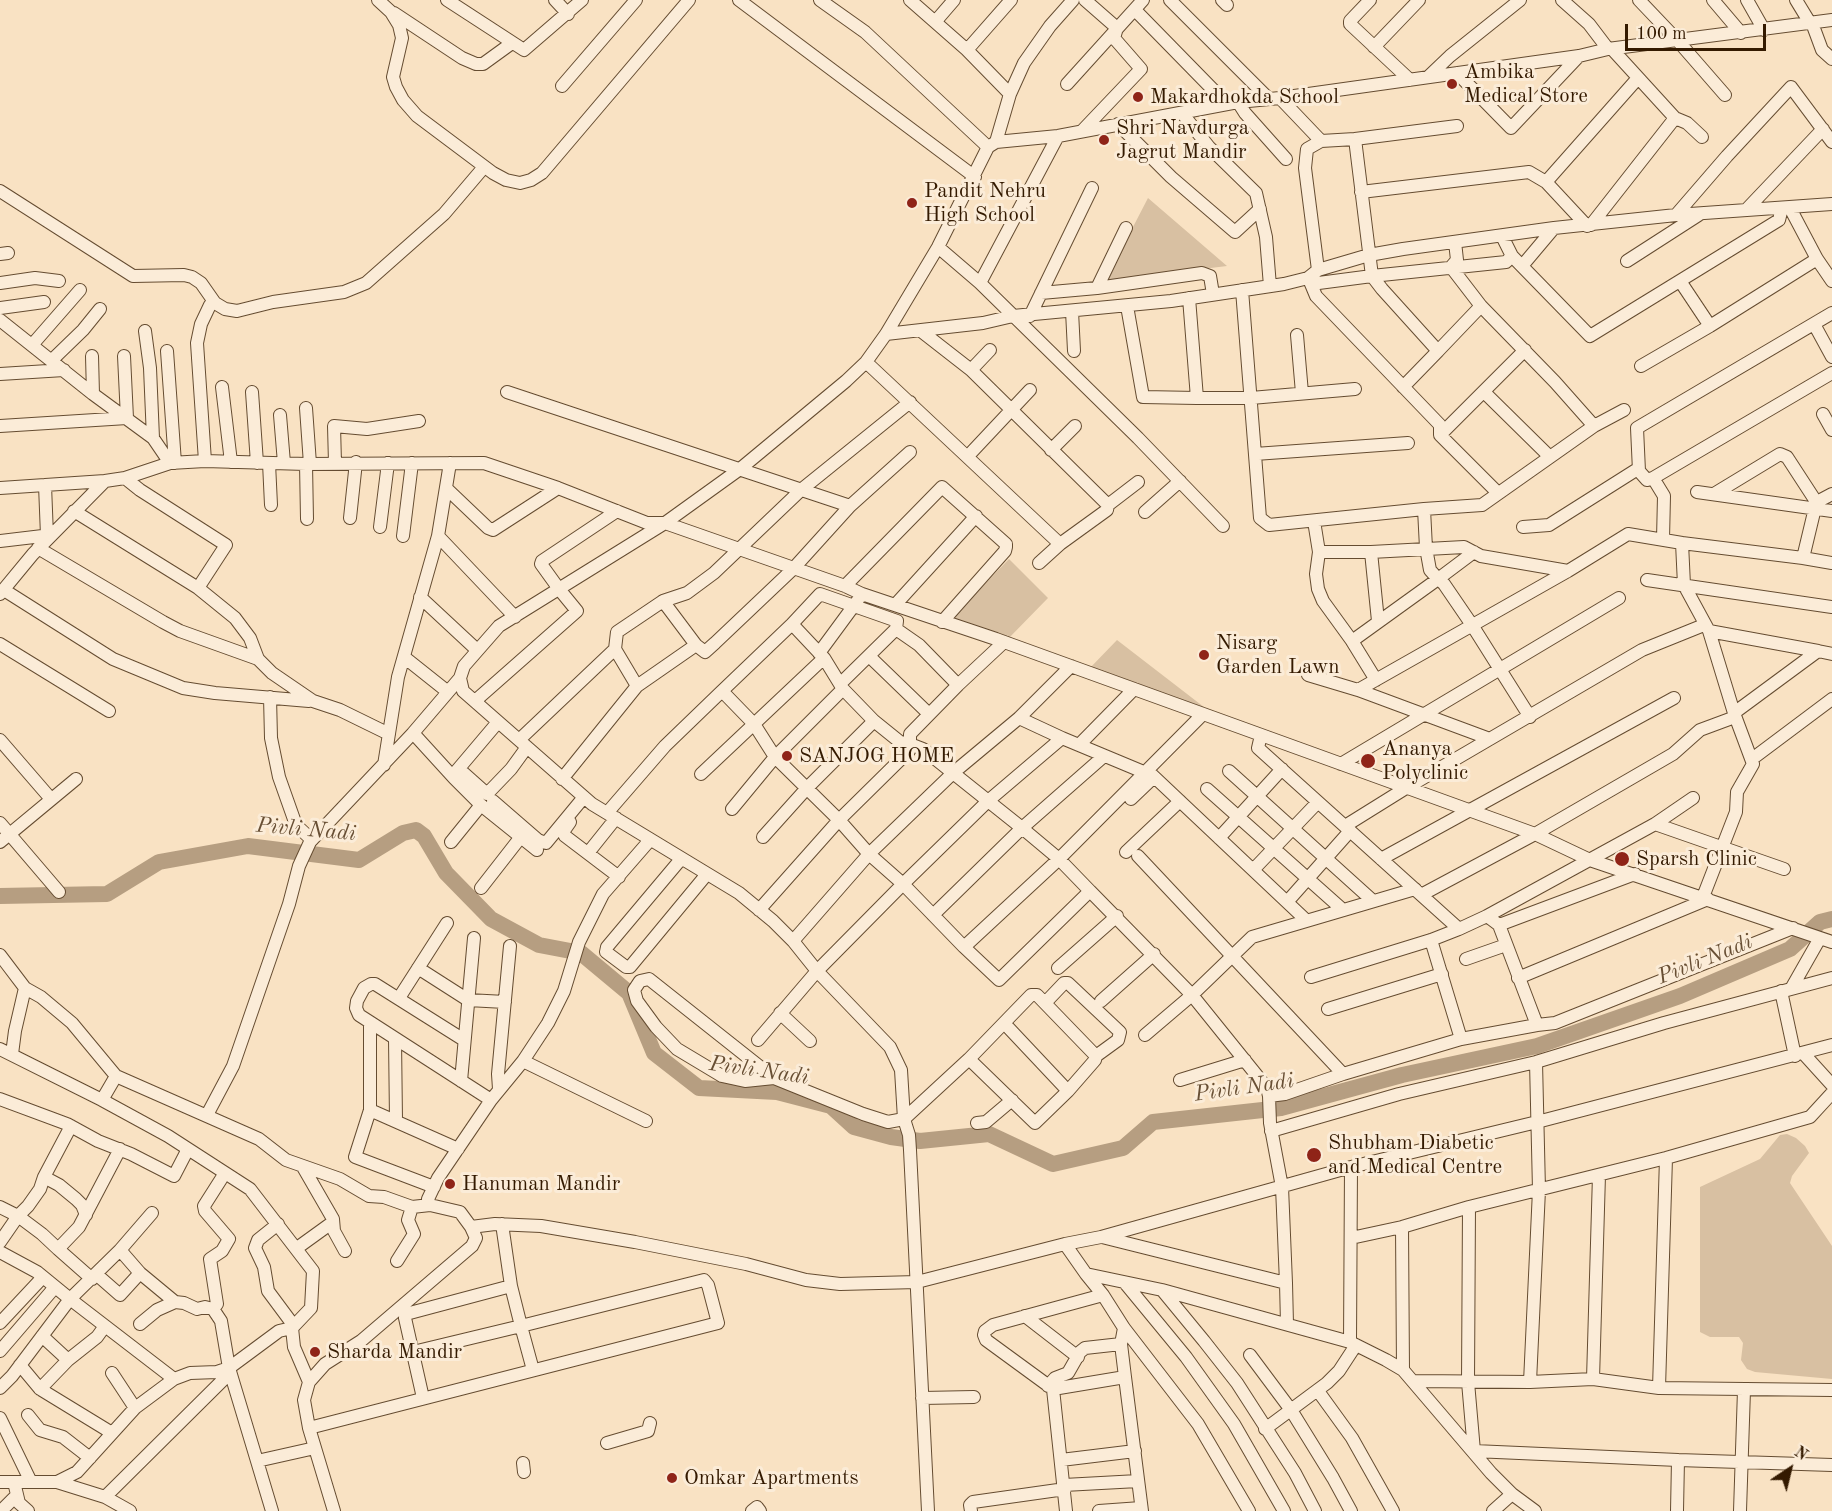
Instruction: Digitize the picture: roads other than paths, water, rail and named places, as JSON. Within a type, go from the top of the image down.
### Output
[{"type":"street","points":[[447,0],[524,50],[582,0]]},
{"type":"street","points":[[555,0],[568,14]]},
{"type":"street","points":[[562,86],[636,0]]},
{"type":"street","points":[[391,12],[399,25],[402,38],[393,77],[403,100],[417,116],[484,167],[506,180],[520,183],[531,180],[542,173],[689,0]]},
{"type":"street","points":[[739,0],[975,177]]},
{"type":"street","points":[[820,0],[865,32],[992,145],[1058,136],[1232,103],[1275,99],[1579,56],[1610,49],[1832,21]]},
{"type":"street","points":[[910,0],[967,50],[1010,94]]},
{"type":"street","points":[[935,21],[954,0]]},
{"type":"street","points":[[967,50],[1011,0]]},
{"type":"street","points":[[207,1115],[233,1066],[289,903],[299,866],[311,841],[413,733],[459,678],[464,666],[499,626],[665,523],[740,469],[866,362],[886,334],[938,247],[992,145],[1024,63],[1050,26],[1073,0]]},
{"type":"street","points":[[1085,0],[1117,28]]},
{"type":"street","points":[[1170,0],[1321,141]]},
{"type":"street","points":[[1370,0],[1350,21],[1350,24],[1410,80]]},
{"type":"street","points":[[1374,47],[1419,0]]},
{"type":"street","points":[[1428,77],[1450,56],[1520,0]]},
{"type":"street","points":[[1562,0],[1589,24],[1675,118],[1687,123],[1702,137]]},
{"type":"street","points":[[1639,0],[1725,94]]},
{"type":"street","points":[[1713,0],[1740,33]]},
{"type":"street","points":[[1747,0],[1764,30]]},
{"type":"street","points":[[1796,0],[1812,24],[1822,50],[1832,58]]},
{"type":"street","points":[[380,1],[391,12],[462,58],[476,64],[483,64],[512,43]]},
{"type":"street","points":[[1067,84],[1139,5],[1232,103],[1245,113],[1286,159]]},
{"type":"street","points":[[1082,131],[1142,69],[1114,38],[1117,28]]},
{"type":"street","points":[[1457,73],[1511,128],[1579,56]]},
{"type":"street","points":[[1546,182],[1638,78]]},
{"type":"street","points":[[1676,215],[1791,87],[1832,142]]},
{"type":"street","points":[[1182,113],[1209,147],[1256,193],[1266,237],[1270,285]]},
{"type":"street","points":[[1589,225],[1675,118]]},
{"type":"street","points":[[1118,124],[1171,177],[1235,232],[1260,209]]},
{"type":"street","points":[[1457,126],[1321,141],[1307,149],[1305,168],[1312,277],[1316,296],[1440,425],[1440,435],[1492,499]]},
{"type":"street","points":[[1746,209],[1823,129]]},
{"type":"street","points":[[980,283],[1058,136]]},
{"type":"street","points":[[1355,139],[1372,276],[1438,351]]},
{"type":"street","points":[[0,191],[133,276],[184,275],[192,277],[201,283],[215,303],[230,311],[237,311],[273,302],[344,292],[366,283],[444,214],[484,167]]},
{"type":"street","points":[[1361,192],[1529,172],[1546,182],[1589,225]]},
{"type":"street","points":[[1030,316],[1092,188]]},
{"type":"street","points":[[1312,277],[1369,255],[1554,228],[1676,215],[1832,204]]},
{"type":"street","points":[[1786,208],[1832,281]]},
{"type":"street","points":[[1502,236],[1512,256],[1590,336],[1779,220],[1786,208]]},
{"type":"street","points":[[1627,261],[1701,213]]},
{"type":"street","points":[[1097,288],[1126,228]]},
{"type":"street","points":[[1522,266],[1554,228]]},
{"type":"street","points":[[1451,267],[1457,260],[1455,242]]},
{"type":"street","points":[[938,247],[980,283],[1223,526]]},
{"type":"street","points":[[886,334],[921,331],[1013,316],[1190,298],[1312,277],[1372,276],[1506,262],[1512,256]]},
{"type":"street","points":[[1641,366],[1817,259]]},
{"type":"street","points":[[1451,267],[1481,306],[1525,350],[1594,426]]},
{"type":"street","points":[[1041,293],[1097,288],[1202,273],[1210,276],[1213,294]]},
{"type":"street","points":[[0,283],[35,278],[59,281]]},
{"type":"street","points":[[1680,280],[1710,326]]},
{"type":"street","points":[[32,345],[80,290]]},
{"type":"street","points":[[1242,290],[1260,518],[1269,525],[1424,509],[1482,506],[1549,456],[1594,426],[1624,410]]},
{"type":"street","points":[[1190,298],[1197,398]]},
{"type":"street","points":[[0,308],[44,302]]},
{"type":"street","points":[[205,461],[197,343],[207,310],[215,303]]},
{"type":"street","points":[[1127,306],[1143,397],[1251,398],[1355,389]]},
{"type":"street","points":[[1403,387],[1481,306]]},
{"type":"street","points":[[52,360],[83,330],[100,309]]},
{"type":"street","points":[[1072,311],[1074,351]]},
{"type":"street","points":[[1832,313],[1637,428],[1639,471],[1647,480],[1653,478],[1832,373]]},
{"type":"street","points":[[0,320],[93,394],[153,438],[173,463]]},
{"type":"street","points":[[1814,324],[1832,357]]},
{"type":"street","points":[[145,331],[150,368],[153,438]]},
{"type":"street","points":[[921,331],[971,370],[1108,505]]},
{"type":"street","points":[[1298,335],[1302,393]]},
{"type":"street","points":[[971,370],[990,350]]},
{"type":"street","points":[[1440,435],[1525,350]]},
{"type":"street","points":[[167,351],[173,463]]},
{"type":"street","points":[[92,356],[93,394]]},
{"type":"street","points":[[124,356],[127,418]]},
{"type":"street","points":[[866,362],[1060,544]]},
{"type":"street","points":[[0,374],[64,370]]},
{"type":"street","points":[[222,387],[231,462]]},
{"type":"street","points":[[968,456],[1030,390]]},
{"type":"street","points":[[252,392],[271,506]]},
{"type":"street","points":[[507,392],[850,506]]},
{"type":"street","points":[[1484,392],[1549,456]]},
{"type":"street","points":[[451,842],[487,805],[526,746],[615,649],[617,632],[663,601],[687,593],[714,573],[801,490],[910,402]]},
{"type":"street","points":[[306,408],[307,519]]},
{"type":"street","points":[[1823,414],[1832,430]]},
{"type":"street","points":[[280,415],[284,463]]},
{"type":"street","points":[[0,426],[127,418]]},
{"type":"street","points":[[335,463],[334,426],[367,429],[419,421]]},
{"type":"street","points":[[1052,450],[1075,426]]},
{"type":"street","points":[[1255,454],[1408,443]]},
{"type":"street","points":[[663,601],[696,645],[705,652],[793,569],[850,506],[910,452]]},
{"type":"street","points":[[1713,494],[1780,454],[1791,460],[1815,506],[1803,558]]},
{"type":"street","points":[[0,488],[105,481],[125,478],[173,463],[205,461],[308,464],[484,463],[558,488],[647,523],[665,523],[1004,642],[1535,834],[1590,860],[1822,938],[1786,990],[1799,1054],[1832,1085]]},
{"type":"street","points":[[350,518],[356,462]]},
{"type":"street","points":[[380,528],[388,463]]},
{"type":"street","points":[[403,536],[412,463]]},
{"type":"street","points":[[384,766],[398,677],[438,536],[450,463]]},
{"type":"street","points":[[1523,527],[1549,525],[1634,471],[1639,471]]},
{"type":"street","points":[[125,478],[226,545],[198,588]]},
{"type":"street","points":[[1653,478],[1664,496],[1663,539]]},
{"type":"street","points":[[105,481],[49,535],[2,592],[113,659],[183,688],[312,701],[340,710],[389,734]]},
{"type":"street","points":[[1145,512],[1180,481]]},
{"type":"street","points":[[1039,563],[1060,544],[1107,510],[1108,505],[1138,482]]},
{"type":"street","points":[[45,485],[49,535]]},
{"type":"street","points":[[446,488],[488,528],[493,530],[558,488]]},
{"type":"street","points":[[845,586],[939,488],[945,489],[1006,544],[1005,550],[942,622]]},
{"type":"street","points":[[1697,492],[1815,506],[1832,511]]},
{"type":"street","points":[[1815,506],[1832,494]]},
{"type":"street","points":[[1424,509],[1426,548],[1430,570],[1444,584],[1472,625],[1530,717]]},
{"type":"street","points":[[74,511],[198,588],[235,618],[250,638],[258,659],[272,673],[312,701]]},
{"type":"street","points":[[475,701],[576,613],[577,609],[559,590],[541,564],[542,561],[617,512]]},
{"type":"street","points":[[732,809],[775,756],[842,687],[897,625],[899,605],[976,516]]},
{"type":"street","points":[[1314,520],[1319,552],[1316,574],[1318,589],[1323,601],[1376,680]]},
{"type":"street","points":[[1358,690],[1568,571],[1628,534],[1832,563]]},
{"type":"street","points":[[0,542],[49,535]]},
{"type":"street","points":[[438,536],[515,616]]},
{"type":"street","points":[[1518,978],[1706,898],[1736,812],[1736,796],[1752,767],[1752,759],[1734,715],[1707,628],[1684,585],[1682,543]]},
{"type":"street","points":[[1319,552],[1464,547],[1481,556],[1568,571]]},
{"type":"street","points":[[38,548],[180,631],[258,659]]},
{"type":"street","points":[[1371,552],[1378,621]]},
{"type":"street","points":[[1352,641],[1474,552]]},
{"type":"street","points":[[1647,580],[1832,608]]},
{"type":"street","points":[[588,853],[611,816],[664,747],[792,624],[820,594],[855,606],[897,625],[958,685]]},
{"type":"street","points":[[701,774],[821,656],[862,594]]},
{"type":"street","points":[[420,597],[477,650]]},
{"type":"street","points":[[1341,764],[1619,598]]},
{"type":"street","points":[[792,624],[821,656],[842,687],[874,721],[900,742],[923,748],[1059,859],[1192,995],[1267,1088],[1271,1127],[1282,1187],[1287,1324]]},
{"type":"street","points":[[1287,902],[1325,860],[1348,829],[1406,788],[1652,647],[1707,628],[1832,654]]},
{"type":"street","points":[[759,910],[839,820],[909,751],[909,734],[1004,642]]},
{"type":"street","points":[[0,644],[109,711]]},
{"type":"street","points":[[562,779],[637,686],[696,645]]},
{"type":"street","points":[[615,649],[637,686]]},
{"type":"street","points":[[1145,1035],[1192,995],[1252,937],[1373,901],[1418,892],[1535,834],[1673,754],[1700,730],[1734,715],[1818,651]]},
{"type":"street","points":[[869,656],[929,714]]},
{"type":"street","points":[[404,657],[448,692]]},
{"type":"street","points":[[793,941],[869,854],[953,773],[1019,718],[1071,666]]},
{"type":"street","points":[[1308,675],[1358,690],[1490,739]]},
{"type":"street","points":[[459,678],[463,691],[586,798],[611,816],[739,893],[759,910],[793,941],[817,971],[890,1047],[901,1070],[904,1119],[909,1135],[928,1511]]},
{"type":"street","points":[[1079,745],[1134,689]]},
{"type":"street","points":[[722,691],[754,724],[775,756],[839,820],[869,854],[903,884],[999,980],[1090,891]]},
{"type":"street","points":[[270,697],[271,738],[279,777],[296,825],[311,841]]},
{"type":"street","points":[[1381,859],[1674,698]]},
{"type":"street","points":[[1752,759],[1832,699]]},
{"type":"street","points":[[1101,828],[1203,714]]},
{"type":"street","points":[[1019,718],[1149,774],[1307,921]]},
{"type":"street","points":[[763,837],[807,788],[874,721]]},
{"type":"street","points":[[455,773],[498,722]]},
{"type":"street","points":[[413,733],[520,838],[537,850]]},
{"type":"street","points":[[1261,735],[1258,748],[1459,929]]},
{"type":"street","points":[[758,1040],[817,971],[903,884],[988,801],[1062,738]]},
{"type":"street","points":[[0,740],[51,799]]},
{"type":"street","points":[[455,773],[487,794],[511,769],[526,746]]},
{"type":"street","points":[[933,915],[1022,828],[1104,756]]},
{"type":"street","points":[[1220,838],[1282,769]]},
{"type":"street","points":[[1229,771],[1256,798],[1373,901]]},
{"type":"street","points":[[964,947],[1149,774]]},
{"type":"street","points":[[4,838],[76,779]]},
{"type":"street","points":[[1207,789],[1343,910]]},
{"type":"street","points":[[487,805],[538,840],[546,843],[586,798]]},
{"type":"street","points":[[586,798],[563,832],[619,877]]},
{"type":"street","points":[[1311,977],[1431,940],[1487,916],[1655,824],[1693,798]]},
{"type":"street","points":[[1180,801],[1132,854],[1233,956],[1342,1074]]},
{"type":"street","points":[[1253,870],[1318,802]]},
{"type":"street","points":[[0,824],[4,838],[58,892]]},
{"type":"street","points":[[1655,824],[1784,869]]},
{"type":"street","points":[[481,888],[520,838]]},
{"type":"street","points":[[430,1206],[428,1199],[458,1149],[548,1023],[573,968],[579,942],[603,894],[650,840]]},
{"type":"street","points":[[681,859],[607,947],[606,952],[626,967],[630,967],[706,874]]},
{"type":"street","points":[[1499,925],[1635,874]]},
{"type":"street","points":[[1058,968],[1117,916]]},
{"type":"street","points":[[1487,916],[1499,925],[1537,1025]]},
{"type":"street","points":[[399,998],[447,922]]},
{"type":"street","points":[[1269,1101],[1342,1074],[1461,1039],[1555,1023],[1796,929]]},
{"type":"street","points":[[461,1081],[474,938]]},
{"type":"street","points":[[1431,940],[1461,1039]]},
{"type":"street","points":[[1466,959],[1506,945]]},
{"type":"street","points":[[499,1089],[498,1074],[510,946]]},
{"type":"street","points":[[1101,1001],[1154,954]]},
{"type":"street","points":[[0,955],[26,988],[41,997],[72,1023],[116,1076],[259,1139],[286,1160],[340,1179],[369,1196],[384,1197],[412,1207],[430,1206],[460,1212],[471,1227],[476,1238],[472,1245],[361,1341],[325,1365],[309,1382],[304,1400],[309,1428],[334,1511]]},
{"type":"street","points":[[418,968],[468,1000],[505,1002]]},
{"type":"street","points":[[1328,1009],[1442,974]]},
{"type":"street","points":[[1271,1127],[1536,1062],[1664,1023],[1832,978]]},
{"type":"street","points":[[774,1078],[745,1082],[722,1076],[678,1049],[656,1027],[637,1001],[634,990],[640,981],[649,979],[774,1078],[888,1122],[904,1119],[969,1059],[1031,995],[1037,995],[1096,1056]]},
{"type":"street","points":[[969,1059],[1035,1123],[1068,1091],[1096,1056],[1118,1040],[1120,1032],[1068,983],[1064,983],[1045,1003]]},
{"type":"street","points":[[464,1040],[375,984],[364,988],[356,1008],[358,1015],[491,1100]]},
{"type":"street","points":[[26,988],[15,1030],[6,1052],[102,1100],[188,1149],[250,1189],[313,1271],[311,1308],[293,1327],[279,1331],[230,1371],[105,1497]]},
{"type":"street","points":[[780,1013],[810,1041]]},
{"type":"street","points":[[370,1023],[370,1110],[355,1157],[434,1187]]},
{"type":"street","points":[[1004,1023],[1068,1091]]},
{"type":"street","points":[[395,1039],[396,1120]]},
{"type":"street","points":[[471,1227],[502,1224],[541,1226],[746,1264],[806,1280],[840,1284],[917,1282],[1101,1237],[1352,1167],[1832,1046]]},
{"type":"street","points":[[1180,1080],[1245,1060]]},
{"type":"street","points":[[523,1061],[646,1121]]},
{"type":"street","points":[[1530,1382],[1539,1190],[1536,1062]]},
{"type":"street","points":[[102,1100],[116,1076]]},
{"type":"street","points":[[1351,1238],[1402,1227],[1469,1207],[1666,1158],[1810,1117],[1832,1093]]},
{"type":"street","points":[[0,1099],[71,1126],[174,1176],[188,1149]]},
{"type":"street","points":[[977,1123],[986,1122],[1012,1100]]},
{"type":"street","points":[[370,1110],[458,1149]]},
{"type":"street","points":[[0,1242],[40,1189],[71,1126]]},
{"type":"street","points":[[58,1249],[79,1227],[120,1149]]},
{"type":"street","points":[[1659,1388],[1666,1158]]},
{"type":"street","points":[[303,1167],[319,1193],[333,1222],[334,1231],[345,1251]]},
{"type":"street","points":[[1265,1429],[1318,1391],[1339,1371],[1353,1343],[1352,1167]]},
{"type":"street","points":[[213,1309],[217,1304],[210,1259],[222,1251],[229,1239],[205,1211],[204,1206],[225,1173]]},
{"type":"street","points":[[1593,1379],[1599,1175]]},
{"type":"street","points":[[44,1177],[59,1185],[76,1199],[82,1205],[86,1215]]},
{"type":"street","points":[[0,1207],[18,1216],[120,1295],[140,1273]]},
{"type":"street","points":[[397,1261],[414,1234],[408,1220],[412,1207]]},
{"type":"street","points":[[1469,1207],[1468,1382],[1474,1451]]},
{"type":"street","points":[[0,1388],[22,1363],[70,1299],[120,1250],[152,1213]]},
{"type":"street","points":[[297,1248],[333,1222]]},
{"type":"street","points":[[278,1224],[258,1240],[255,1248],[264,1267],[268,1291],[293,1327],[294,1347],[309,1382]]},
{"type":"street","points":[[502,1224],[511,1286],[533,1370]]},
{"type":"street","points":[[1402,1227],[1403,1370]]},
{"type":"street","points":[[1101,1237],[1286,1283]]},
{"type":"street","points":[[1065,1244],[1124,1328],[1198,1424],[1249,1511]]},
{"type":"street","points":[[120,1250],[140,1273],[174,1302]]},
{"type":"street","points":[[0,1252],[43,1277],[174,1378]]},
{"type":"street","points":[[1086,1274],[1162,1290],[1353,1343],[1403,1370],[1491,1473],[1512,1494],[1535,1511]]},
{"type":"street","points":[[0,1323],[43,1277]]},
{"type":"street","points":[[309,1428],[718,1323],[708,1285],[704,1280],[413,1352]]},
{"type":"street","points":[[1125,1282],[1186,1356],[1234,1424],[1284,1511]]},
{"type":"street","points":[[423,1398],[406,1314],[511,1286]]},
{"type":"street","points":[[55,1287],[2,1345],[22,1363],[40,1389],[112,1432]]},
{"type":"street","points":[[1162,1290],[1237,1383],[1295,1473],[1315,1511]]},
{"type":"street","points":[[1103,1295],[993,1325],[988,1327],[984,1335],[986,1340],[1050,1387],[1125,1377]]},
{"type":"street","points":[[141,1324],[158,1310],[174,1302],[184,1302],[197,1309],[205,1307],[213,1309],[221,1321],[230,1371],[272,1511]]},
{"type":"street","points":[[1025,1316],[1078,1357]]},
{"type":"street","points":[[40,1389],[68,1360],[97,1337],[105,1326]]},
{"type":"street","points":[[1099,1511],[1141,1509],[1121,1344],[1124,1328]]},
{"type":"street","points":[[42,1336],[68,1360]]},
{"type":"street","points":[[1066,1511],[1065,1487],[1050,1387],[1055,1378],[1068,1373],[1085,1348],[1121,1344]]},
{"type":"street","points":[[1250,1355],[1291,1410],[1334,1478],[1351,1511]]},
{"type":"street","points":[[57,1482],[77,1472],[135,1408],[174,1378],[190,1373],[230,1371]]},
{"type":"street","points":[[112,1373],[135,1408]]},
{"type":"street","points":[[1413,1381],[1530,1382],[1593,1379],[1659,1388],[1832,1390]]},
{"type":"street","points":[[1740,1511],[1743,1390]]},
{"type":"street","points":[[1318,1391],[1352,1438],[1393,1511]]},
{"type":"street","points":[[922,1398],[974,1396]]},
{"type":"street","points":[[28,1415],[40,1430],[63,1437],[90,1458]]},
{"type":"street","points":[[0,1418],[31,1482]]},
{"type":"street","points":[[608,1443],[648,1431],[650,1423]]},
{"type":"street","points":[[257,1461],[315,1449]]},
{"type":"street","points":[[1061,1460],[1135,1451]]},
{"type":"street","points":[[1474,1451],[1832,1466]]},
{"type":"street","points":[[1677,1511],[1678,1460]]},
{"type":"street","points":[[971,1511],[970,1505],[973,1502],[1065,1487],[1138,1481]]},
{"type":"street","points":[[0,1482],[57,1482],[105,1497],[130,1511]]},
{"type":"street","points":[[14,1482],[18,1503],[28,1511]]},
{"type":"street","points":[[1493,1511],[1512,1494]]},
{"type":"street","points":[[1,1511],[16,1496]]},
{"type":"street","points":[[752,1511],[757,1507],[760,1511]]},
{"type":"waterway","name":"Pivli Nadi","points":[[0,896],[107,894],[159,862],[248,846],[359,860],[403,833],[416,830],[424,836],[446,873],[491,919],[539,945],[581,953],[629,993],[654,1053],[699,1088],[777,1092],[831,1106],[854,1127],[891,1137],[920,1141],[989,1134],[1053,1164],[1123,1148],[1153,1122],[1281,1108],[1402,1075],[1537,1046],[1680,996],[1790,949],[1820,922],[1832,919]]},
{"type":"place","name":"Ambika Medical Store","points":[[1452,84]]},
{"type":"place","name":"Makardhokda School","points":[[1138,97]]},
{"type":"place","name":"Shri Navdurga Jagrut Mandir","points":[[1104,140]]},
{"type":"place","name":"Pandit Nehru High School","points":[[912,203]]},
{"type":"place","name":"Nisarg Garden Lawn","points":[[1204,655]]},
{"type":"place","name":"SANJOG HOME","points":[[787,756]]},
{"type":"place","name":"Ananya Polyclinic","points":[[1368,761]]},
{"type":"place","name":"Sparsh Clinic","points":[[1622,859]]},
{"type":"place","name":"Shubham Diabetic and Medical Centre","points":[[1314,1155]]},
{"type":"place","name":"Hanuman Mandir","points":[[450,1184]]},
{"type":"place","name":"Sharda Mandir","points":[[315,1352]]},
{"type":"place","name":"Omkar Apartments","points":[[672,1478]]}]
